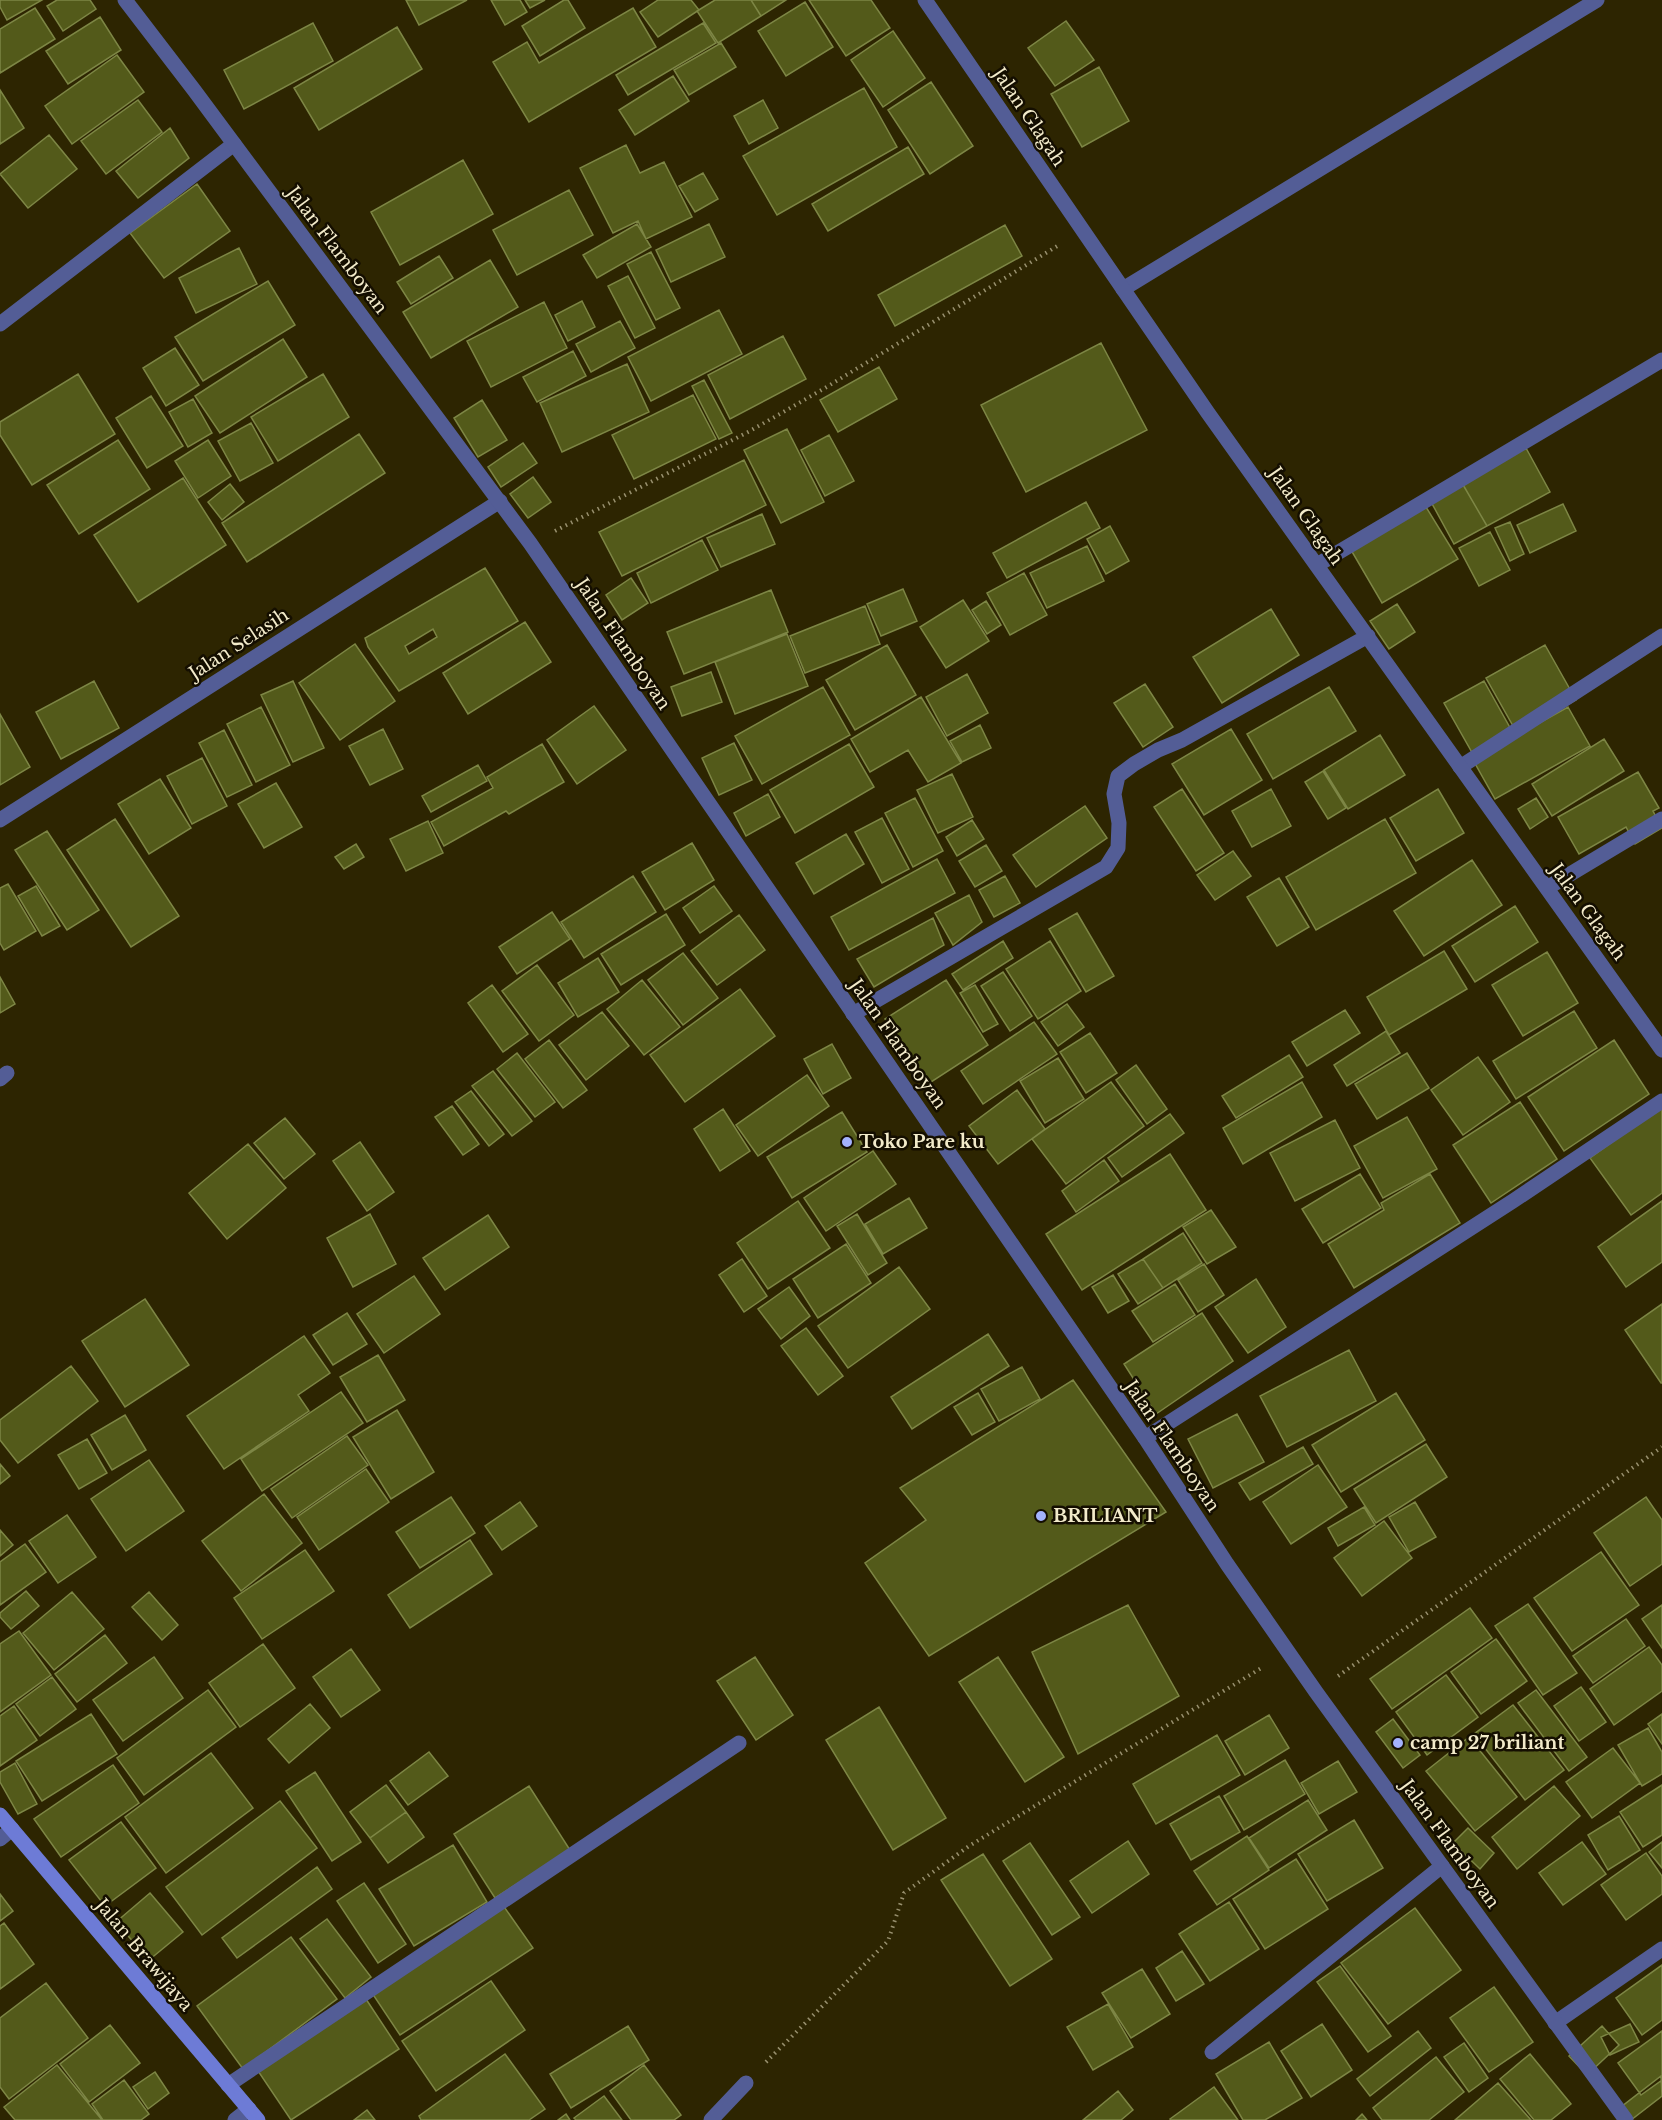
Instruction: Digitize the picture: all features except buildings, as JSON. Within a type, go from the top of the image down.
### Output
[{"type":"main road","name":"Jalan Brawijaya","points":[[0,1815],[254,2114]]},
{"type":"street","name":"Jalan Flamboyan","points":[[124,0],[234,144],[530,543],[1145,1438],[1227,1564],[1316,1692],[1626,2120]]},
{"type":"street","name":"Jalan Glagah","points":[[925,0],[1317,566],[1662,1050]]},
{"type":"street","points":[[1123,289],[1597,0]]},
{"type":"street","points":[[0,324],[234,144]]},
{"type":"street","points":[[1317,566],[1662,360]]},
{"type":"street","name":"Jalan Selasih","points":[[0,820],[500,501]]},
{"type":"street","points":[[853,1014],[1106,867],[1118,848],[1119,823],[1114,794],[1118,776],[1134,764],[1182,740],[1368,636]]},
{"type":"street","points":[[1460,767],[1662,636]]},
{"type":"street","points":[[1547,888],[1662,819]]},
{"type":"street","points":[[1145,1438],[1662,1101]]},
{"type":"street","points":[[228,2085],[739,1743]]},
{"type":"street","points":[[0,1839],[12,1829]]},
{"type":"street","points":[[1212,2052],[1442,1866]]},
{"type":"street","points":[[1556,2023],[1662,1949]]},
{"type":"street","points":[[711,2120],[746,2083]]},
{"type":"street","points":[[235,2120],[254,2114]]},
{"type":"path","points":[[530,543],[750,431],[1083,231]]},
{"type":"path","points":[[1316,1692],[1662,1448]]},
{"type":"path","points":[[746,2083],[888,1941],[904,1893],[969,1846],[1289,1651]]},
{"type":"place","name":"Toko Pare ku","points":[[847,1142]]},
{"type":"place","name":"BRILIANT","points":[[1041,1516]]},
{"type":"place","name":"camp 27 briliant","points":[[1398,1743]]}]
